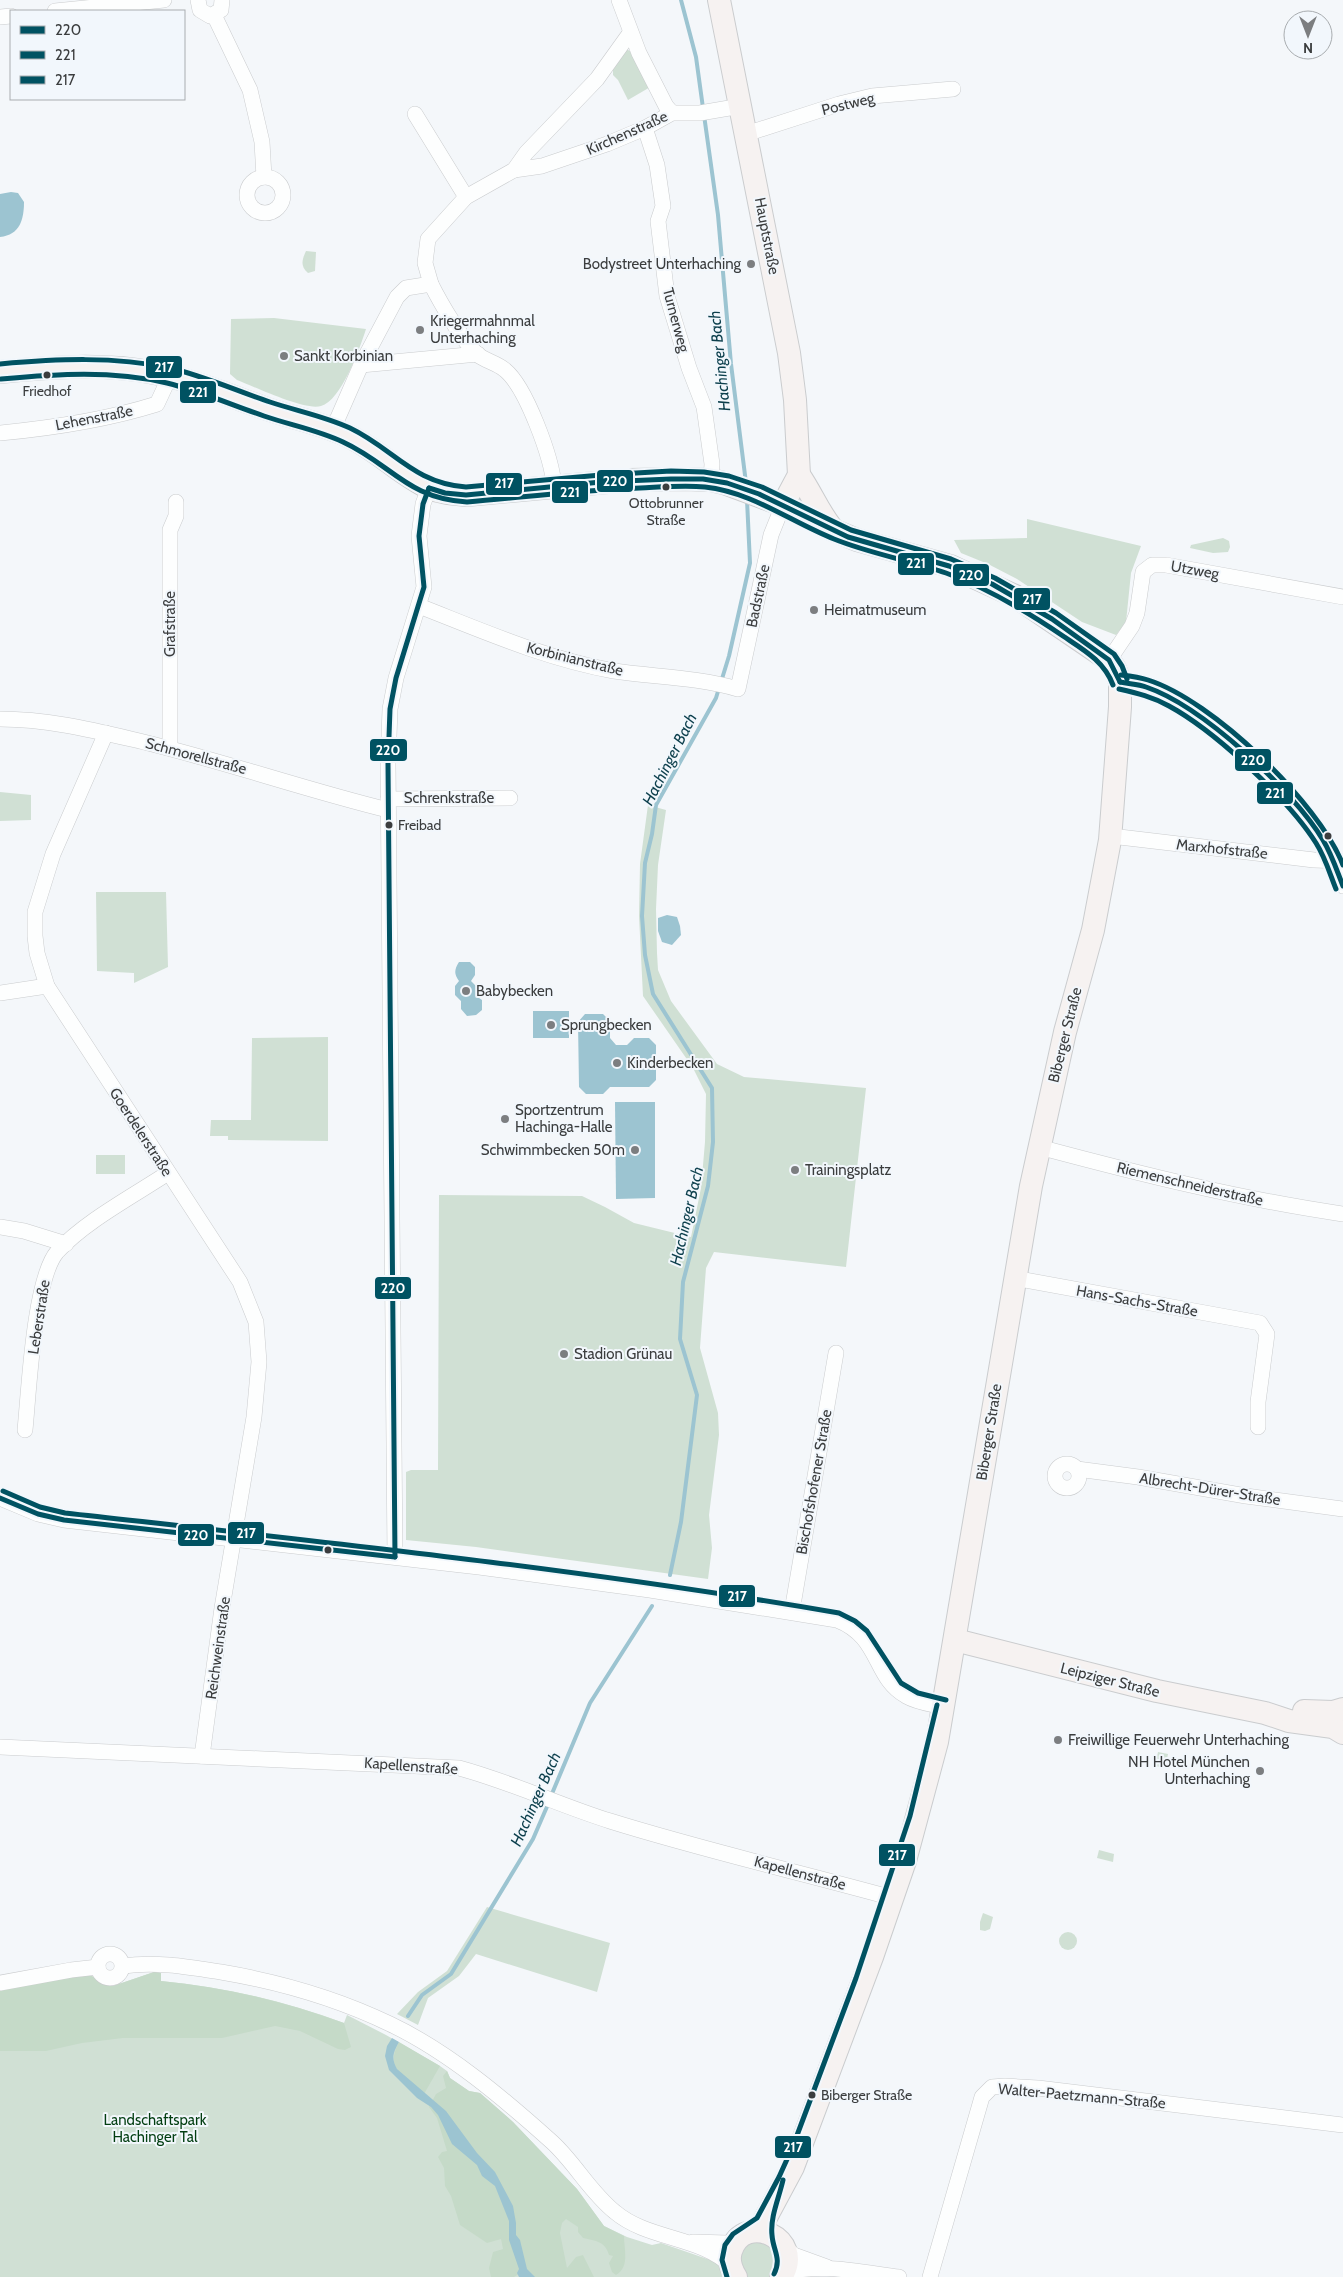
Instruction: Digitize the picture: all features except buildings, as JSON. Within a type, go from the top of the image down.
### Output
[{"type":"main road","name":"Hauptstraße","points":[[719,0],[789,353],[799,475],[808,488],[817,510],[833,530]]},
{"type":"main road","points":[[0,372],[105,367],[170,376],[332,429],[372,450],[392,466],[429,488],[445,493],[466,494],[629,480],[711,480],[783,505],[799,475]]},
{"type":"main road","name":"Hauptstraße","points":[[783,505],[857,540],[950,566],[984,580],[1024,601],[1109,660],[1120,682]]},
{"type":"main road","name":"Biberger Straße","points":[[781,2276],[786,2267],[779,2229],[793,2167],[893,1898],[925,1792],[944,1707],[1014,1278],[1039,1147],[1065,1032],[1093,930],[1111,836],[1120,682]]},
{"type":"main road","name":"Leipziger Straße","points":[[955,1640],[1157,1691],[1265,1713],[1289,1721],[1333,1727],[1343,1733]]},
{"type":"main road","name":"Leipziger Straße","points":[[1265,1713],[1290,1711],[1333,1712],[1343,1709]]},
{"type":"main road","name":"Biberger Straße","points":[[745,2236],[763,2223],[793,2167]]},
{"type":"main road","points":[[733,2272],[732,2248],[745,2236],[772,2235],[782,2244]]},
{"type":"street","points":[[65,10],[164,0]]},
{"type":"street","points":[[198,0],[198,6],[202,13],[214,15],[221,10],[222,0]]},
{"type":"street","points":[[619,0],[630,33],[666,106],[672,113]]},
{"type":"street","points":[[214,15],[250,90],[262,142],[264,177]]},
{"type":"street","points":[[554,486],[552,465],[537,422],[517,385],[506,370],[478,354],[439,302],[425,263],[428,239],[466,197],[514,170],[526,154],[597,80],[630,33]]},
{"type":"street","name":"Postweg","points":[[746,134],[839,104],[872,96],[953,89]]},
{"type":"street","name":"Kirchenstraße","points":[[514,170],[542,166],[571,157],[645,128],[672,113],[700,113],[741,106]]},
{"type":"street","points":[[415,114],[466,197]]},
{"type":"street","name":"Turnerweg","points":[[645,128],[657,165],[663,206],[658,221],[667,296],[689,368],[704,407],[712,464],[711,480]]},
{"type":"street","points":[[332,429],[397,297],[406,288],[431,284]]},
{"type":"street","points":[[362,365],[478,354]]},
{"type":"street","name":"Lehenstraße","points":[[0,433],[35,430],[126,414],[157,404],[170,376]]},
{"type":"street","points":[[395,1557],[388,804],[390,709],[396,678],[424,588],[420,525],[423,504],[429,488]]},
{"type":"street","name":"Grafstraße","points":[[170,748],[170,530],[176,516],[176,502]]},
{"type":"street","name":"Badstraße","points":[[734,688],[771,535],[783,505]]},
{"type":"street","name":"Utzweg","points":[[1109,660],[1132,626],[1137,613],[1143,572],[1152,565],[1166,565],[1343,597]]},
{"type":"street","name":"Korbinianstraße","points":[[419,606],[533,650],[576,662],[614,671],[714,682],[734,688]]},
{"type":"street","points":[[1120,682],[1131,682],[1149,688],[1186,708],[1231,740],[1262,770],[1320,836],[1338,860],[1343,886]]},
{"type":"street","name":"Schmorellstraße","points":[[0,720],[44,722],[106,733],[170,748],[347,800],[388,804]]},
{"type":"street","name":"Goerdelerstraße","points":[[106,733],[53,854],[35,912],[36,944],[47,986],[240,1282],[256,1322],[259,1362],[254,1416],[234,1540]]},
{"type":"street","name":"Schrenkstraße","points":[[388,804],[510,798]]},
{"type":"street","name":"Marxhofstraße","points":[[1111,836],[1314,860],[1338,860]]},
{"type":"street","points":[[0,993],[47,986]]},
{"type":"street","name":"Riemenschneiderstraße","points":[[1039,1147],[1175,1182],[1250,1198],[1343,1214]]},
{"type":"street","name":"Leberstraße","points":[[24,1430],[40,1296],[48,1266],[66,1244],[80,1231],[168,1173]]},
{"type":"street","points":[[0,1227],[30,1233],[66,1244]]},
{"type":"street","name":"Hans-Sachs-Straße","points":[[1014,1278],[1260,1323],[1267,1334],[1258,1402],[1258,1427]]},
{"type":"street","name":"Bischofshofener Straße","points":[[792,1611],[836,1353]]},
{"type":"street","name":"Albrecht-Dürer-Straße","points":[[1077,1469],[1138,1477],[1246,1496],[1343,1509]]},
{"type":"street","points":[[0,1498],[38,1514],[64,1520],[395,1557],[650,1590],[792,1611],[837,1620],[851,1625],[871,1647],[887,1677],[899,1691],[919,1701],[944,1707]]},
{"type":"street","name":"Reichweinstraße","points":[[202,1756],[222,1608],[234,1540]]},
{"type":"street","name":"Kapellenstraße","points":[[0,1747],[459,1768],[497,1778],[549,1800],[630,1826],[893,1898]]},
{"type":"street","points":[[0,1984],[71,1970],[98,1967],[100,1973],[105,1978],[111,1978],[122,1972],[123,1966],[144,1963],[196,1969],[286,1984],[348,2005],[392,2024],[464,2070],[494,2092],[554,2144],[602,2201],[616,2214],[632,2223],[723,2259],[733,2272]]},
{"type":"street","name":"Walter-Paetzmann-Straße","points":[[932,2270],[982,2097],[992,2087],[1038,2088],[1343,2125]]},
{"type":"street","points":[[681,2241],[727,2243],[745,2236]]},
{"type":"street","points":[[782,2244],[794,2255],[833,2269]]},
{"type":"street","points":[[781,2276],[792,2271],[833,2269],[899,2277]]},
{"type":"green space","points":[[626,49],[632,52],[652,86],[628,100],[618,80],[613,75],[613,69]]},
{"type":"green space","points":[[306,251],[316,252],[315,271],[308,273],[302,263]]},
{"type":"green space","points":[[274,318],[366,329],[349,373],[336,395],[328,402],[314,407],[292,402],[237,380],[230,374],[231,319]]},
{"type":"green space","points":[[1027,519],[1141,546],[1131,573],[1126,622],[1116,635],[1082,622],[1017,579],[961,553],[954,540],[1027,538]]},
{"type":"green space","points":[[1223,538],[1229,541],[1230,547],[1228,552],[1213,553],[1190,548],[1191,545]]},
{"type":"green space","points":[[0,792],[31,795],[31,820],[0,821]]},
{"type":"green space","points":[[648,805],[666,810],[658,865],[656,909],[658,970],[671,1001],[717,1064],[744,1077],[866,1088],[846,1267],[714,1252],[706,1268],[700,1348],[718,1413],[719,1435],[709,1515],[712,1548],[708,1579],[476,1547],[406,1540],[406,1472],[411,1470],[438,1470],[439,1195],[582,1196],[634,1223],[691,1237],[701,1188],[705,1142],[706,1094],[693,1068],[643,996],[639,916],[640,864]]},
{"type":"green space","points":[[96,892],[166,892],[168,967],[134,983],[134,973],[97,971]]},
{"type":"green space","points":[[328,1037],[328,1141],[228,1140],[228,1136],[210,1136],[211,1120],[251,1120],[252,1038]]},
{"type":"green space","points":[[96,1155],[125,1155],[125,1174],[96,1174]]},
{"type":"green space","points":[[1158,1752],[1168,1754],[1165,1768],[1155,1766]]},
{"type":"green space","points":[[1099,1850],[1114,1854],[1113,1862],[1097,1858]]},
{"type":"green space","points":[[487,1907],[610,1943],[597,1992],[476,1954],[459,1976],[428,1998],[418,2025],[397,2014],[418,1992],[447,1971]]},
{"type":"green space","points":[[983,1913],[993,1917],[990,1929],[985,1931],[980,1930]]},
{"type":"green space","points":[[1068,1932],[1074,1935],[1077,1941],[1074,1947],[1068,1950],[1062,1947],[1059,1941],[1062,1935]]},
{"type":"green space","name":"Landschaftspark Hachinger Tal","points":[[154,1972],[161,1973],[161,1981],[208,1987],[254,1996],[344,2023],[347,2015],[386,2035],[440,2066],[447,2071],[450,2078],[469,2091],[480,2093],[513,2122],[577,2189],[604,2226],[627,2237],[652,2245],[661,2243],[716,2262],[727,2277],[0,2277],[0,1990],[94,1977],[106,1986],[113,1986]]},
{"type":"green space","points":[[154,1972],[161,1973],[161,1981],[208,1987],[254,1996],[344,2023],[351,2047],[345,2050],[338,2049],[300,2031],[275,2026],[222,2038],[123,2038],[82,2043],[46,2051],[0,2051],[0,1990],[90,1974],[99,1982],[113,1986]]},
{"type":"green space","points":[[399,2042],[440,2066],[424,2094],[399,2072],[395,2066],[395,2052]]},
{"type":"green space","points":[[447,2071],[450,2078],[469,2091],[480,2093],[513,2122],[577,2189],[604,2226],[624,2236],[625,2263],[620,2272],[616,2275],[612,2272],[609,2263],[613,2256],[609,2255],[602,2244],[583,2238],[578,2232],[578,2227],[566,2219],[562,2223],[560,2233],[567,2268],[576,2257],[583,2255],[594,2277],[522,2277],[527,2269],[514,2277],[491,2277],[489,2268],[493,2252],[503,2249],[501,2239],[487,2243],[460,2225],[451,2196],[445,2186],[444,2168],[438,2157],[442,2152],[447,2151],[437,2118],[429,2107],[436,2094],[446,2088],[443,2076]]},
{"type":"green space","points":[[763,2240],[778,2254],[770,2277],[746,2277],[737,2257],[744,2245]]},
{"type":"water","points":[[18,193],[24,202],[22,220],[16,230],[7,236],[0,237],[0,194]]},
{"type":"water","points":[[667,915],[677,917],[680,926],[681,935],[672,945],[662,942],[658,931],[658,918]]},
{"type":"water","name":"Babybecken","points":[[459,962],[470,962],[475,967],[475,975],[471,981],[476,986],[476,996],[482,1000],[482,1010],[476,1015],[467,1016],[461,1009],[461,1001],[455,995],[455,986],[459,981],[455,970]]},
{"type":"water","name":"Sprungbecken","points":[[533,1011],[569,1011],[569,1038],[533,1038]]},
{"type":"water","name":"Kinderbecken","points":[[585,1014],[603,1014],[610,1021],[610,1038],[616,1045],[627,1045],[634,1038],[649,1038],[656,1045],[656,1080],[649,1087],[610,1087],[603,1094],[586,1094],[579,1087],[578,1022]]},
{"type":"water","name":"Schwimmbecken 50m","points":[[615,1102],[655,1102],[655,1198],[616,1199]]},
{"type":"water","points":[[392,2038],[399,2042],[394,2056],[397,2069],[446,2111],[477,2153],[495,2172],[513,2206],[516,2235],[520,2240],[527,2269],[535,2277],[519,2277],[517,2273],[519,2269],[509,2240],[509,2221],[495,2186],[482,2176],[477,2165],[452,2144],[438,2115],[431,2107],[417,2098],[389,2070],[385,2056],[387,2046]]},
{"type":"waterway","name":"Hachinger Bach","points":[[681,0],[696,57],[703,108]]},
{"type":"waterway","name":"Hachinger Bach","points":[[704,115],[718,215],[731,364],[746,483]]},
{"type":"waterway","name":"Hachinger Bach","points":[[721,682],[729,656],[750,563],[747,500]]},
{"type":"waterway","name":"Hachinger Bach","points":[[670,1575],[681,1522],[697,1395],[680,1339],[683,1282],[708,1186],[713,1142],[712,1088],[653,994],[645,955],[642,916],[645,863],[656,805],[716,698],[719,688]]},
{"type":"waterway","name":"Hachinger Bach","points":[[551,1796],[590,1703],[652,1606]]},
{"type":"waterway","name":"Hachinger Bach","points":[[408,2016],[422,1995],[451,1974],[533,1839],[549,1802]]},
{"type":"transit line","name":"217","points":[[0,364],[64,360],[107,360],[149,364],[183,371],[350,428],[418,472],[432,479],[466,487],[671,471],[704,472],[729,476],[762,487],[851,530],[951,559],[995,578],[1056,613],[1114,654],[1122,666],[1127,679]]},
{"type":"transit line","name":"221","points":[[1,379],[84,374],[126,376],[179,386],[343,442],[414,487],[447,499],[467,502],[597,490],[672,486],[705,487],[722,490],[755,501],[834,539],[946,573],[992,593],[1086,651],[1104,669],[1113,685]]},
{"type":"transit line","name":"220","points":[[429,488],[445,493],[466,495],[601,482],[703,479],[727,483],[759,494],[848,537],[949,566],[992,584],[1052,619],[1109,660],[1120,682]]},
{"type":"transit line","name":"220","points":[[395,1557],[388,764],[390,709],[396,678],[424,587],[419,536],[423,504],[429,488]]},
{"type":"transit line","name":"217","points":[[1121,675],[1145,679],[1174,691],[1231,731],[1288,784],[1330,840],[1343,865]]},
{"type":"transit line","name":"220","points":[[1120,682],[1143,686],[1168,697],[1193,712],[1244,752],[1291,798],[1309,820],[1323,840],[1343,886]]},
{"type":"transit line","name":"221","points":[[1119,689],[1157,700],[1169,706],[1207,732],[1249,767],[1304,826],[1322,854],[1336,889]]},
{"type":"transit line","name":"217","points":[[3,1491],[40,1507],[65,1513],[549,1570],[743,1597],[839,1613],[855,1621],[867,1631],[901,1683],[918,1693],[946,1700]]},
{"type":"transit line","name":"220","points":[[0,1498],[38,1514],[64,1520],[395,1557]]},
{"type":"transit line","name":"217","points":[[727,2277],[722,2260],[725,2245],[733,2234],[757,2218],[779,2177],[793,2146],[856,1978],[910,1816],[937,1705]]},
{"type":"transit line","name":"217","points":[[774,2274],[777,2259],[773,2241],[772,2221],[783,2180]]},
{"type":"place","name":"Bodystreet Unterhaching","points":[[751,264]]},
{"type":"place","name":"Kriegermahnmal Unterhaching","points":[[420,330]]},
{"type":"place","name":"Sankt Korbinian","points":[[284,356]]},
{"type":"place","name":"Friedhof","points":[[47,375]]},
{"type":"place","name":"Ottobrunner Straße","points":[[666,487]]},
{"type":"place","name":"Heimatmuseum","points":[[814,610]]},
{"type":"place","name":"Freibad","points":[[389,825]]},
{"type":"place","name":"Babybecken","points":[[466,991]]},
{"type":"place","name":"Sprungbecken","points":[[551,1025]]},
{"type":"place","name":"Kinderbecken","points":[[617,1063]]},
{"type":"place","name":"Sportzentrum Hachinga-Halle","points":[[505,1119]]},
{"type":"place","name":"Schwimmbecken 50m","points":[[635,1150]]},
{"type":"place","name":"Trainingsplatz","points":[[795,1170]]},
{"type":"place","name":"Stadion Grünau","points":[[564,1354]]},
{"type":"place","name":"Freiwillige Feuerwehr Unterhaching","points":[[1058,1740]]},
{"type":"place","name":"NH Hotel München Unterhaching","points":[[1260,1771]]},
{"type":"place","name":"Biberger Straße","points":[[812,2095]]}]
